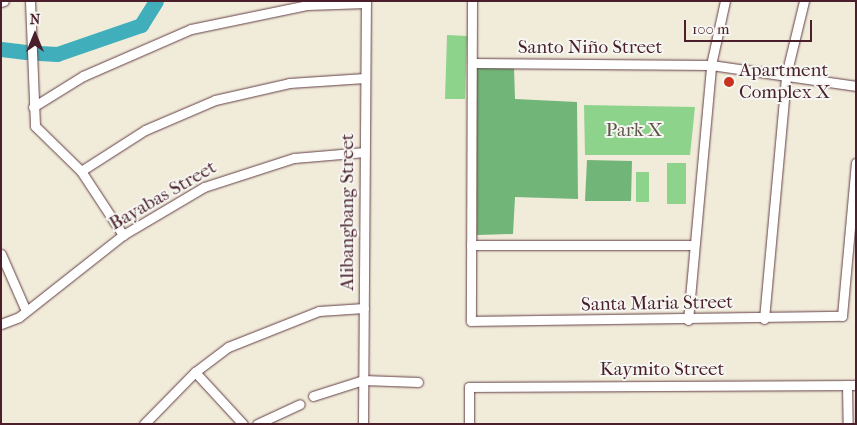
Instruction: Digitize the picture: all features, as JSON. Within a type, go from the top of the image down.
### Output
[{"type":"street","points":[[30,1],[32,107],[35,126],[81,170],[123,235]]},
{"type":"street","points":[[472,1],[471,245],[692,245]]},
{"type":"street","points":[[688,320],[692,245],[711,65],[725,1]]},
{"type":"street","points":[[764,319],[786,74],[804,1]]},
{"type":"street","points":[[32,107],[83,76],[191,29],[307,5],[366,2]]},
{"type":"street","name":"Alibangbang Street","points":[[363,424],[366,2]]},
{"type":"street","name":"Santo Niño Street","points":[[472,63],[711,65],[786,74],[856,86]]},
{"type":"street","points":[[81,170],[145,130],[215,100],[289,83],[366,78]]},
{"type":"street","name":"Bayabas Street","points":[[1,324],[26,312],[123,235],[204,187],[248,169],[294,158],[365,152]]},
{"type":"street","name":"Santa Maria Street","points":[[471,245],[471,322],[764,319],[842,316],[856,163]]},
{"type":"street","points":[[1,254],[26,312]]},
{"type":"street","points":[[144,424],[195,372],[228,347],[271,328],[319,312],[364,308]]},
{"type":"street","points":[[195,372],[242,424]]},
{"type":"street","points":[[313,396],[363,380],[418,382]]},
{"type":"street","points":[[848,424],[852,385]]},
{"type":"street","name":"Kaymito Street","points":[[469,424],[469,387],[852,385]]},
{"type":"street","points":[[257,424],[300,404]]},
{"type":"green space","points":[[447,35],[467,36],[465,99],[445,99]]},
{"type":"green space","points":[[475,66],[514,67],[515,99],[577,102],[578,199],[515,197],[513,234],[477,235]]},
{"type":"green space","name":"Park X","points":[[584,105],[695,107],[690,155],[585,155]]},
{"type":"green space","points":[[587,160],[632,161],[631,201],[585,201]]},
{"type":"green space","points":[[667,163],[686,163],[686,204],[667,204]]},
{"type":"green space","points":[[636,172],[649,172],[649,202],[636,202]]},
{"type":"waterway","points":[[39,53],[57,54],[141,25],[156,1]]},
{"type":"waterway","points":[[1,49],[26,52]]},
{"type":"place","name":"Apartment Complex X","points":[[729,82]]}]
